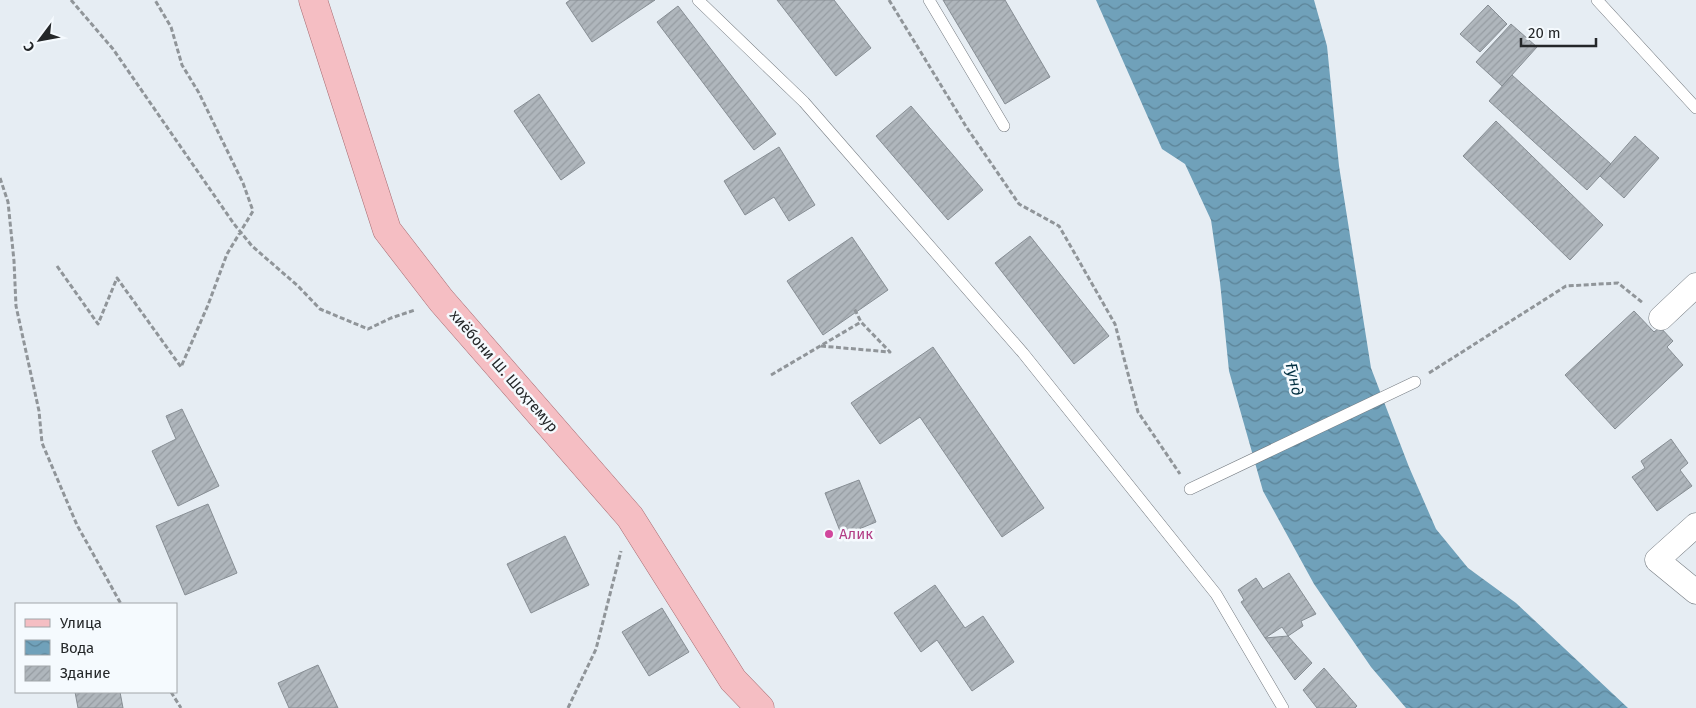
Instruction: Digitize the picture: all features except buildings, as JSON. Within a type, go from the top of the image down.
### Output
[{"type":"main road","name":"хиёбони Ш. Шоҳтемур","points":[[313,0],[387,230],[442,300],[630,517],[733,680],[760,708]]},
{"type":"street","points":[[1661,318],[1696,285]]},
{"type":"street","points":[[1696,525],[1657,560],[1696,592]]},
{"type":"lane","points":[[698,0],[804,102],[1023,353],[1216,594],[1284,708]]},
{"type":"lane","points":[[929,0],[1004,126]]},
{"type":"lane","points":[[1598,0],[1696,108]]},
{"type":"lane","points":[[1190,489],[1415,382]]},
{"type":"path","points":[[71,0],[118,57],[240,232],[252,246],[298,286],[320,309],[368,330],[391,318],[442,300]]},
{"type":"path","points":[[58,266],[98,324],[117,278],[181,367],[208,305],[227,254],[253,211],[243,183],[199,93],[182,65],[171,28],[155,0]]},
{"type":"path","points":[[889,0],[967,128],[1019,204],[1059,226],[1115,324],[1138,412],[1190,489]]},
{"type":"path","points":[[0,178],[8,202],[16,306],[39,411],[42,443],[77,525],[120,603]]},
{"type":"path","points":[[1415,382],[1566,286],[1618,283],[1661,318]]},
{"type":"path","points":[[821,346],[890,352],[860,322],[854,308]]},
{"type":"path","points":[[771,376],[860,322]]},
{"type":"path","points":[[568,708],[596,649],[630,517]]},
{"type":"path","points":[[172,693],[181,708]]},
{"type":"water","name":"Ғунд","points":[[1096,0],[1314,0],[1327,46],[1339,166],[1371,368],[1409,467],[1436,529],[1468,568],[1516,603],[1628,708],[1406,708],[1371,667],[1314,584],[1263,491],[1229,371],[1220,282],[1211,220],[1185,164],[1162,149]]},
{"type":"place","name":"Алик","points":[[829,534]]}]
